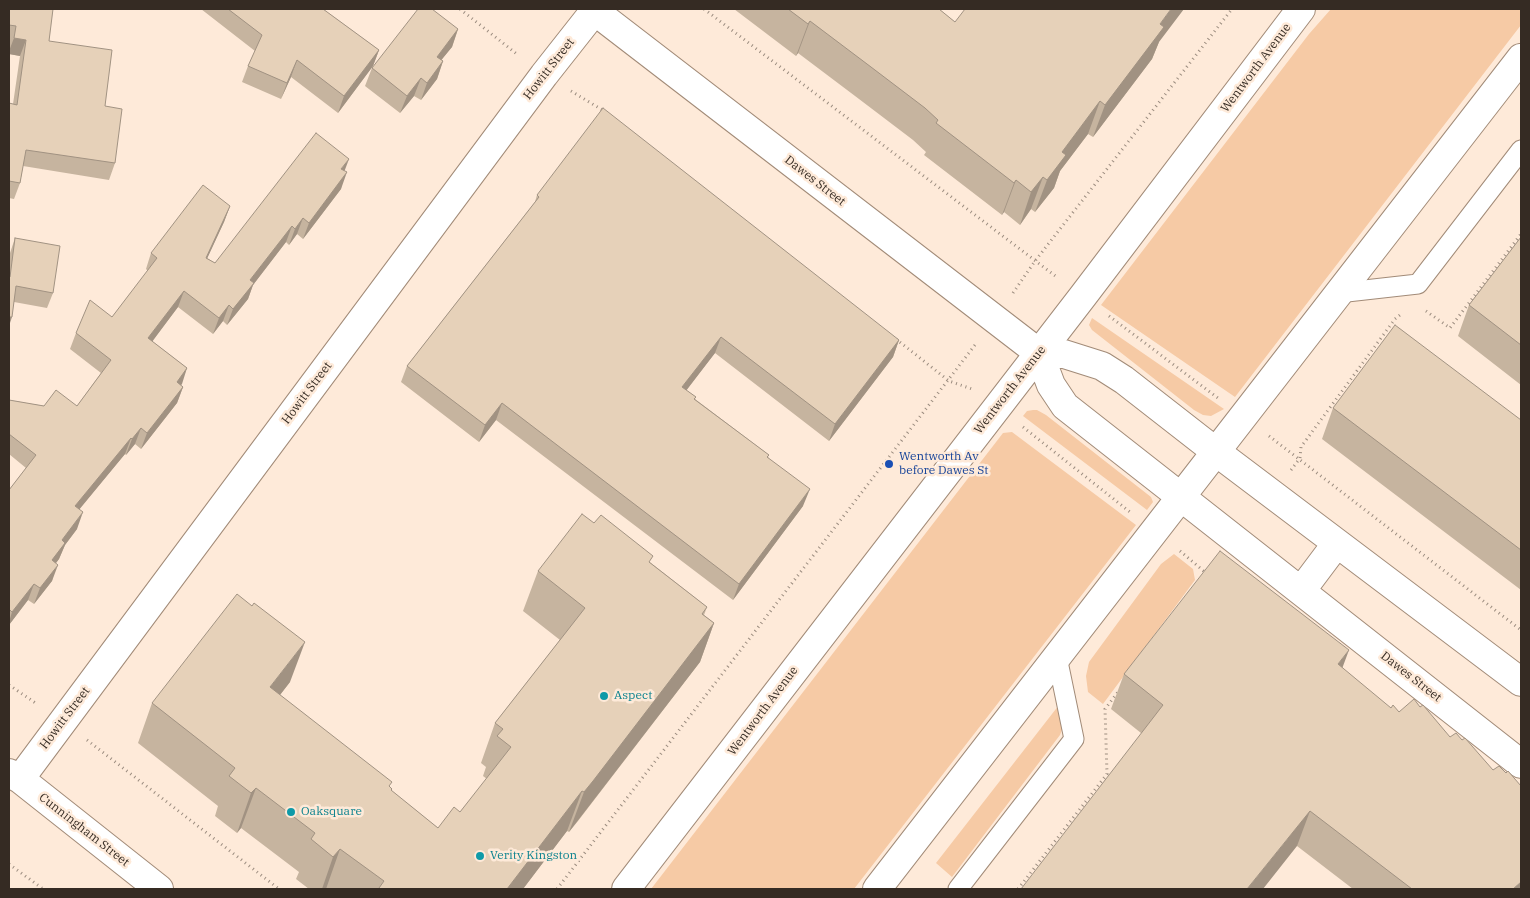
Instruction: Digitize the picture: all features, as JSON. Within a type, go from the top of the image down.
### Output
[{"type":"main road","name":"Howitt Street","points":[[14,776],[62,722],[594,9]]},
{"type":"main road","name":"Dawes Street","points":[[594,9],[1039,353],[1051,385],[1065,406],[1521,764]]},
{"type":"main road","name":"Wentworth Avenue","points":[[626,889],[1083,296],[1301,9]]},
{"type":"main road","points":[[877,889],[1521,58]]},
{"type":"main road","points":[[1039,353],[1064,354],[1102,366],[1124,380],[1521,682]]},
{"type":"main road","points":[[1301,591],[1337,543]]},
{"type":"main road","name":"Cunningham Street","points":[[14,776],[159,889]]},
{"type":"lane","points":[[1338,293],[1418,284],[1521,150]]},
{"type":"lane","points":[[958,889],[1074,738],[1057,657]]},
{"type":"path","points":[[460,9],[544,75],[607,114]]},
{"type":"path","points":[[704,9],[1035,261],[1300,458],[1521,630]]},
{"type":"path","points":[[1035,261],[1232,9]]},
{"type":"path","points":[[1424,309],[1450,328],[1521,234]]},
{"type":"path","points":[[1300,458],[1301,446],[1395,319],[1402,314]]},
{"type":"path","points":[[895,338],[949,381],[969,387],[997,406],[1208,574]]},
{"type":"path","points":[[557,889],[949,381]]},
{"type":"path","points":[[9,685],[62,722],[279,889]]},
{"type":"path","points":[[1018,889],[1107,774],[1105,708],[1123,685]]},
{"type":"path","points":[[9,864],[43,889]]},
{"type":"shaded area","points":[[1331,9],[1521,9],[1521,25],[1235,397],[1101,305],[1309,34]]},
{"type":"shaded area","points":[[1092,318],[1224,409],[1211,416],[1203,415],[1194,410],[1092,330],[1089,325]]},
{"type":"shaded area","points":[[1033,410],[1046,415],[1151,497],[1153,502],[1147,510],[1023,416],[1027,411]]},
{"type":"shaded area","points":[[1012,432],[1136,525],[854,889],[651,889],[1003,433]]},
{"type":"shaded area","points":[[1174,554],[1193,569],[1195,580],[1103,704],[1088,692],[1086,676],[1089,662],[1161,564]]},
{"type":"shaded area","points":[[1059,705],[1063,727],[1060,735],[952,877],[936,863]]},
{"type":"building","points":[[9,9],[53,9],[49,41],[112,50],[105,106],[122,109],[115,163],[26,150],[20,183],[9,181],[9,103],[17,105],[26,40],[14,38],[16,26],[9,25]]},
{"type":"building","points":[[228,9],[323,9],[379,50],[344,96],[297,60],[287,83],[248,66],[262,35]]},
{"type":"building","points":[[418,9],[432,9],[458,29],[437,57],[443,61],[427,83],[421,78],[407,96],[372,68]]},
{"type":"building","points":[[788,9],[939,9],[955,22],[965,9],[1171,9],[1160,24],[1164,27],[1105,105],[1100,101],[1062,152],[1066,155],[1047,180],[1043,177],[1031,192],[1016,180],[1014,183],[936,123],[938,120],[925,108],[810,21],[808,24]]},
{"type":"building","points":[[603,108],[899,340],[835,424],[721,337],[682,387],[696,397],[694,399],[769,455],[767,457],[810,489],[739,584],[502,403],[485,425],[407,366],[539,197],[537,195]]},
{"type":"building","points":[[316,133],[349,159],[341,169],[347,172],[309,223],[303,218],[295,229],[292,226],[250,280],[254,283],[233,309],[229,305],[219,318],[184,291],[148,338],[187,368],[177,382],[183,387],[147,433],[141,428],[131,438],[75,506],[83,512],[62,540],[65,543],[52,560],[58,565],[40,588],[34,584],[12,612],[9,609],[9,490],[36,455],[9,434],[9,400],[44,406],[56,390],[77,406],[111,360],[76,333],[90,300],[112,317],[157,258],[151,253],[203,185],[230,206],[206,258],[215,263]]},
{"type":"building","points":[[1521,237],[1521,345],[1469,305]]},
{"type":"building","points":[[15,238],[60,246],[53,293],[16,286],[12,317],[9,317],[9,277]]},
{"type":"building","points":[[1395,325],[1521,420],[1521,550],[1333,408]]},
{"type":"building","points":[[582,514],[594,523],[601,515],[653,556],[649,562],[707,607],[702,614],[714,623],[593,781],[584,792],[582,791],[507,889],[380,889],[384,881],[340,849],[333,857],[311,839],[315,833],[256,788],[251,793],[229,776],[235,768],[152,703],[237,594],[252,606],[254,603],[305,642],[270,687],[392,782],[389,786],[391,790],[438,828],[454,807],[460,812],[511,747],[497,736],[503,729],[495,723],[585,608],[538,571]]},
{"type":"building","points":[[1220,551],[1349,650],[1338,664],[1391,708],[1393,705],[1399,712],[1414,699],[1420,707],[1423,705],[1450,737],[1456,733],[1462,740],[1465,738],[1493,770],[1499,766],[1506,773],[1508,771],[1521,786],[1521,882],[1513,889],[1412,889],[1310,811],[1247,889],[1021,889],[1163,705],[1124,674]]},
{"type":"place","name":"Wentworth Av before Dawes St","points":[[889,464]]},
{"type":"place","name":"Aspect","points":[[604,696]]},
{"type":"place","name":"Oaksquare","points":[[291,812]]},
{"type":"place","name":"Verity Kingston","points":[[480,856]]}]
